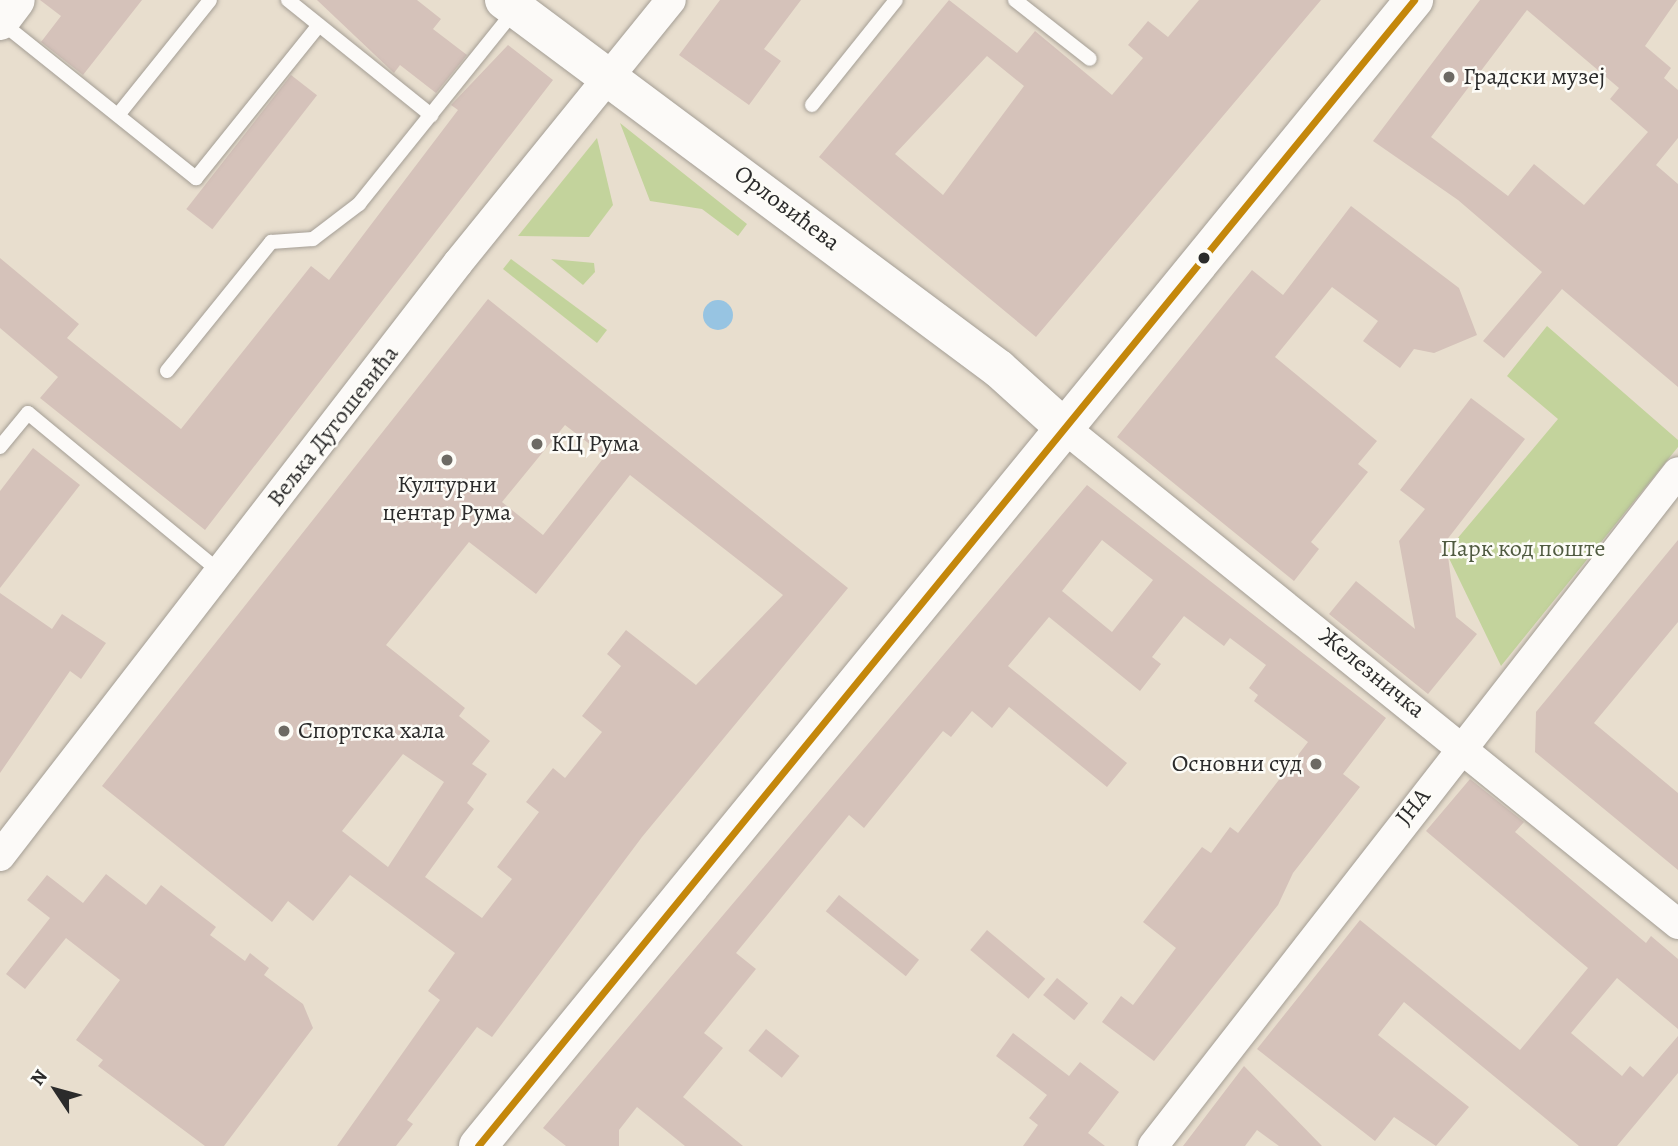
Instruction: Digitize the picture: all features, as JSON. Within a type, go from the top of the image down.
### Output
[{"type":"main road","points":[[0,21],[16,0]]},
{"type":"main road","points":[[478,1146],[1062,426],[1414,0]]},
{"type":"main road","name":"Орловићева","points":[[510,4],[608,73],[999,369],[1062,426]]},
{"type":"street","name":"Вељка Дугошевића","points":[[0,856],[608,73],[671,0]]},
{"type":"street","name":"Железничка","points":[[1062,426],[1462,745],[1678,923]]},
{"type":"street","name":"ЈНА","points":[[1153,1146],[1462,745],[1678,472]]},
{"type":"lane","points":[[118,115],[209,0]]},
{"type":"lane","points":[[288,0],[431,115]]},
{"type":"lane","points":[[812,105],[896,0]]},
{"type":"lane","points":[[1015,0],[1090,59]]},
{"type":"lane","points":[[167,371],[271,242],[313,239],[359,204],[431,115],[510,4]]},
{"type":"lane","points":[[0,21],[196,178],[319,25]]},
{"type":"lane","points":[[0,447],[28,413],[220,572]]},
{"type":"green space","points":[[620,123],[747,224],[738,236],[702,209],[650,201]]},
{"type":"green space","points":[[597,138],[613,205],[589,237],[518,236]]},
{"type":"green space","points":[[511,259],[607,330],[597,343],[503,269]]},
{"type":"green space","points":[[551,259],[594,263],[595,272],[583,285]]},
{"type":"green space","name":"Парк код поште","points":[[1547,326],[1678,440],[1678,447],[1501,666],[1446,552],[1558,419],[1507,376]]},
{"type":"water","points":[[718,300],[729,304],[733,315],[729,326],[718,330],[707,326],[703,315],[707,304]]},
{"type":"building","points":[[40,0],[142,0],[83,75],[41,42],[61,16]]},
{"type":"building","points":[[317,0],[417,0],[441,19],[433,29],[467,55],[436,93],[400,65],[394,73]]},
{"type":"building","points":[[720,0],[801,0],[764,49],[781,61],[749,105],[679,55]]},
{"type":"building","points":[[949,0],[1017,53],[1035,31],[1112,95],[1143,58],[1128,45],[1148,21],[1168,37],[1199,0],[1321,0],[1036,337],[819,157]],"holes":[[[987,56],[1024,86],[943,195],[895,154]]]},
{"type":"building","points":[[1480,0],[1677,0],[1645,46],[1671,68],[1664,78],[1678,90],[1678,138],[1656,165],[1678,184],[1678,387],[1562,289],[1504,358],[1483,341],[1542,272],[1458,200],[1373,141]],"holes":[[[1527,10],[1619,88],[1610,99],[1648,132],[1584,205],[1534,164],[1508,196],[1431,137]]]},
{"type":"building","points":[[508,45],[553,80],[205,530],[40,398],[58,377],[0,328],[0,258],[79,324],[67,338],[181,429],[311,266],[329,280],[458,110],[451,105]]},
{"type":"building","points":[[291,75],[317,95],[212,229],[186,209]]},
{"type":"building","points":[[1351,206],[1459,288],[1477,335],[1434,353],[1414,349],[1400,368],[1363,341],[1378,321],[1332,287],[1275,357],[1377,441],[1358,464],[1368,472],[1311,542],[1319,549],[1294,581],[1117,437],[1252,270],[1283,295]]},
{"type":"building","points":[[488,299],[848,588],[642,837],[492,1037],[477,1027],[407,1120],[413,1124],[396,1146],[337,1146],[440,1000],[428,991],[455,953],[350,875],[313,921],[288,901],[272,922],[102,786]],"holes":[[[565,425],[605,456],[543,535],[502,502]],[[630,475],[783,595],[696,685],[626,630],[607,654],[621,666],[582,716],[602,732],[565,778],[553,768],[526,802],[539,812],[497,867],[512,879],[482,918],[425,877],[474,809],[467,803],[487,774],[472,764],[490,741],[459,716],[465,708],[386,645],[469,542],[536,594]],[[403,754],[444,782],[388,867],[342,831]]]},
{"type":"building","points":[[1471,398],[1525,439],[1446,541],[1456,617],[1477,634],[1428,694],[1329,614],[1356,581],[1415,629],[1399,541],[1425,509],[1400,490]]},
{"type":"building","points":[[33,448],[80,485],[0,588],[0,491]]},
{"type":"building","points":[[1087,485],[1386,718],[1343,774],[1360,787],[1293,873],[1278,905],[1154,1061],[1102,1022],[1121,996],[1133,1005],[1176,948],[1143,922],[1202,847],[1211,853],[1230,827],[1238,833],[1308,742],[1254,701],[1258,695],[1249,688],[1266,665],[1230,638],[1224,646],[1184,616],[1152,657],[1161,664],[1140,691],[1049,617],[1008,666],[1127,763],[1107,787],[1009,707],[992,728],[972,711],[951,737],[943,731],[864,828],[849,815],[736,953],[756,969],[704,1033],[723,1048],[683,1097],[743,1146],[685,1146],[637,1107],[619,1130],[619,1146],[566,1146],[543,1128]],"holes":[[[1102,540],[1153,580],[1112,632],[1062,591]]]},
{"type":"building","points":[[1678,540],[1678,622],[1594,723],[1678,793],[1678,870],[1535,752],[1536,712]]},
{"type":"building","points":[[0,593],[52,629],[62,614],[106,643],[81,679],[70,671],[0,773]]},
{"type":"building","points":[[1470,779],[1524,822],[1515,832],[1646,943],[1651,936],[1678,959],[1678,1029],[1617,978],[1571,1033],[1622,1076],[1630,1066],[1643,1077],[1678,1036],[1678,1073],[1617,1146],[1579,1146],[1404,1002],[1378,1035],[1469,1107],[1436,1146],[1394,1117],[1375,1141],[1257,1049],[1360,920],[1520,1050],[1588,968],[1426,831]]},
{"type":"building","points":[[106,874],[146,905],[161,885],[216,927],[210,935],[245,961],[250,953],[269,968],[264,975],[303,1004],[313,1028],[224,1146],[205,1146],[98,1066],[103,1060],[76,1040],[120,980],[66,938],[25,989],[6,974],[50,918],[27,900],[47,875],[83,903]]},
{"type":"building","points":[[839,895],[919,960],[906,976],[826,911]]},
{"type":"building","points":[[987,930],[1045,979],[1029,999],[970,950]]},
{"type":"building","points":[[1057,978],[1088,1003],[1074,1020],[1043,995]]},
{"type":"building","points":[[766,1029],[799,1056],[782,1078],[748,1051]]},
{"type":"building","points":[[1013,1033],[1069,1076],[1080,1062],[1119,1092],[1088,1133],[1105,1146],[1023,1146],[1038,1125],[1029,1118],[1047,1095],[996,1056]]},
{"type":"building","points":[[1244,1066],[1322,1146],[1279,1146],[1257,1130],[1245,1146],[1183,1146]]},
{"type":"transit line","points":[[478,1146],[1414,0]]},
{"type":"place","name":"Градски музеј","points":[[1449,77]]},
{"type":"place","name":"КЦ Рума","points":[[537,444]]},
{"type":"place","name":"Културни центар Рума","points":[[447,460]]},
{"type":"place","name":"Спортска хала","points":[[284,731]]},
{"type":"place","name":"Основни суд","points":[[1316,764]]}]
